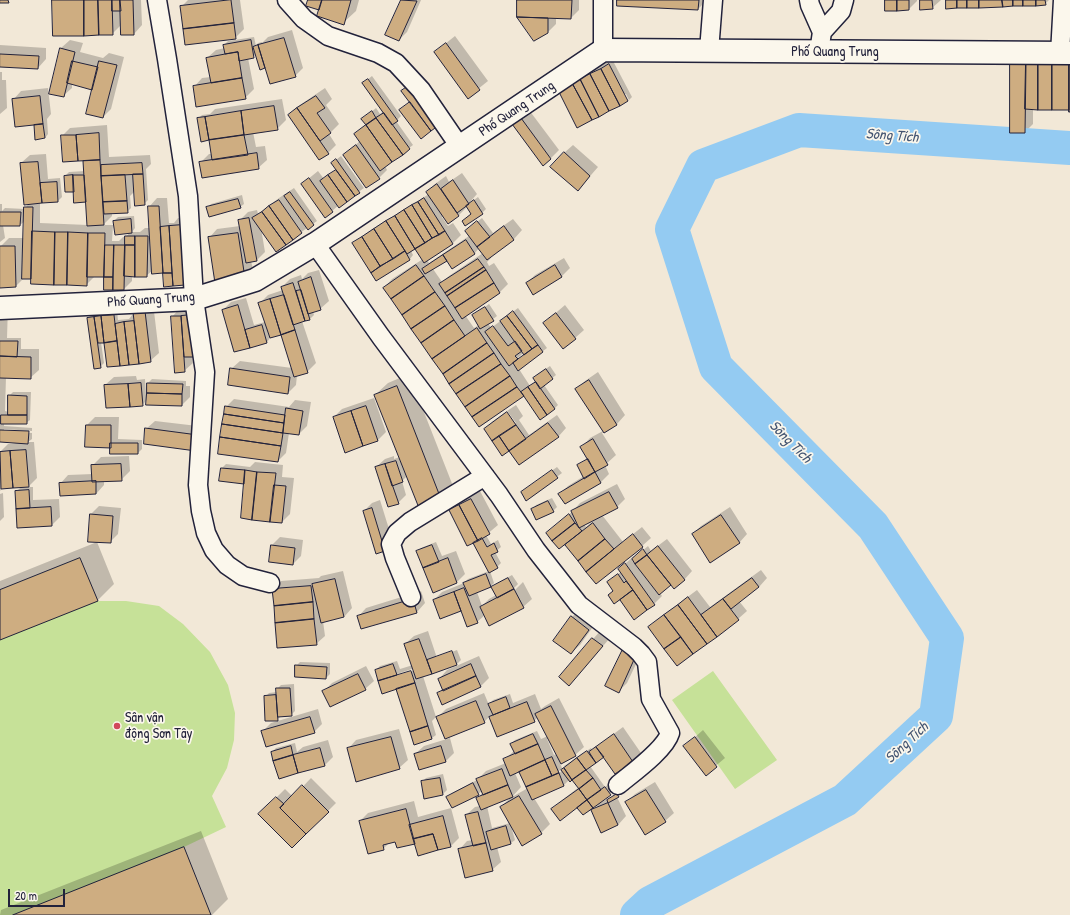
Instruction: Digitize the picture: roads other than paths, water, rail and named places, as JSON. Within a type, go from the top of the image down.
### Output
[{"type":"street","points":[[157,0],[188,196],[194,299],[205,372],[198,485],[201,511],[206,533],[214,550],[227,565],[243,576],[270,583]]},
{"type":"street","points":[[287,0],[304,19],[328,36],[378,53],[396,63],[421,90],[460,147]]},
{"type":"street","points":[[603,0],[603,50]]},
{"type":"street","points":[[709,51],[713,0]]},
{"type":"street","points":[[809,0],[820,42]]},
{"type":"street","points":[[820,42],[841,11],[844,0]]},
{"type":"street","points":[[1063,0],[1065,53]]},
{"type":"street","name":"Phố Quang Trung","points":[[0,308],[194,299],[255,280],[315,244],[603,50],[709,51],[820,42],[1065,53]]},
{"type":"street","points":[[315,244],[381,337],[500,495],[536,550],[579,605],[634,647],[647,662],[651,699],[670,733],[660,748],[618,785]]},
{"type":"street","points":[[411,597],[395,558],[391,544],[397,533],[410,522],[485,476]]},
{"type":"waterway","name":"Sông Tích","points":[[637,915],[650,903],[845,800],[936,716],[947,638],[873,526],[716,367],[672,229],[703,166],[799,130],[1070,148]]},
{"type":"place","name":"Sân vận động Sơn Tây","points":[[117,726]]}]
